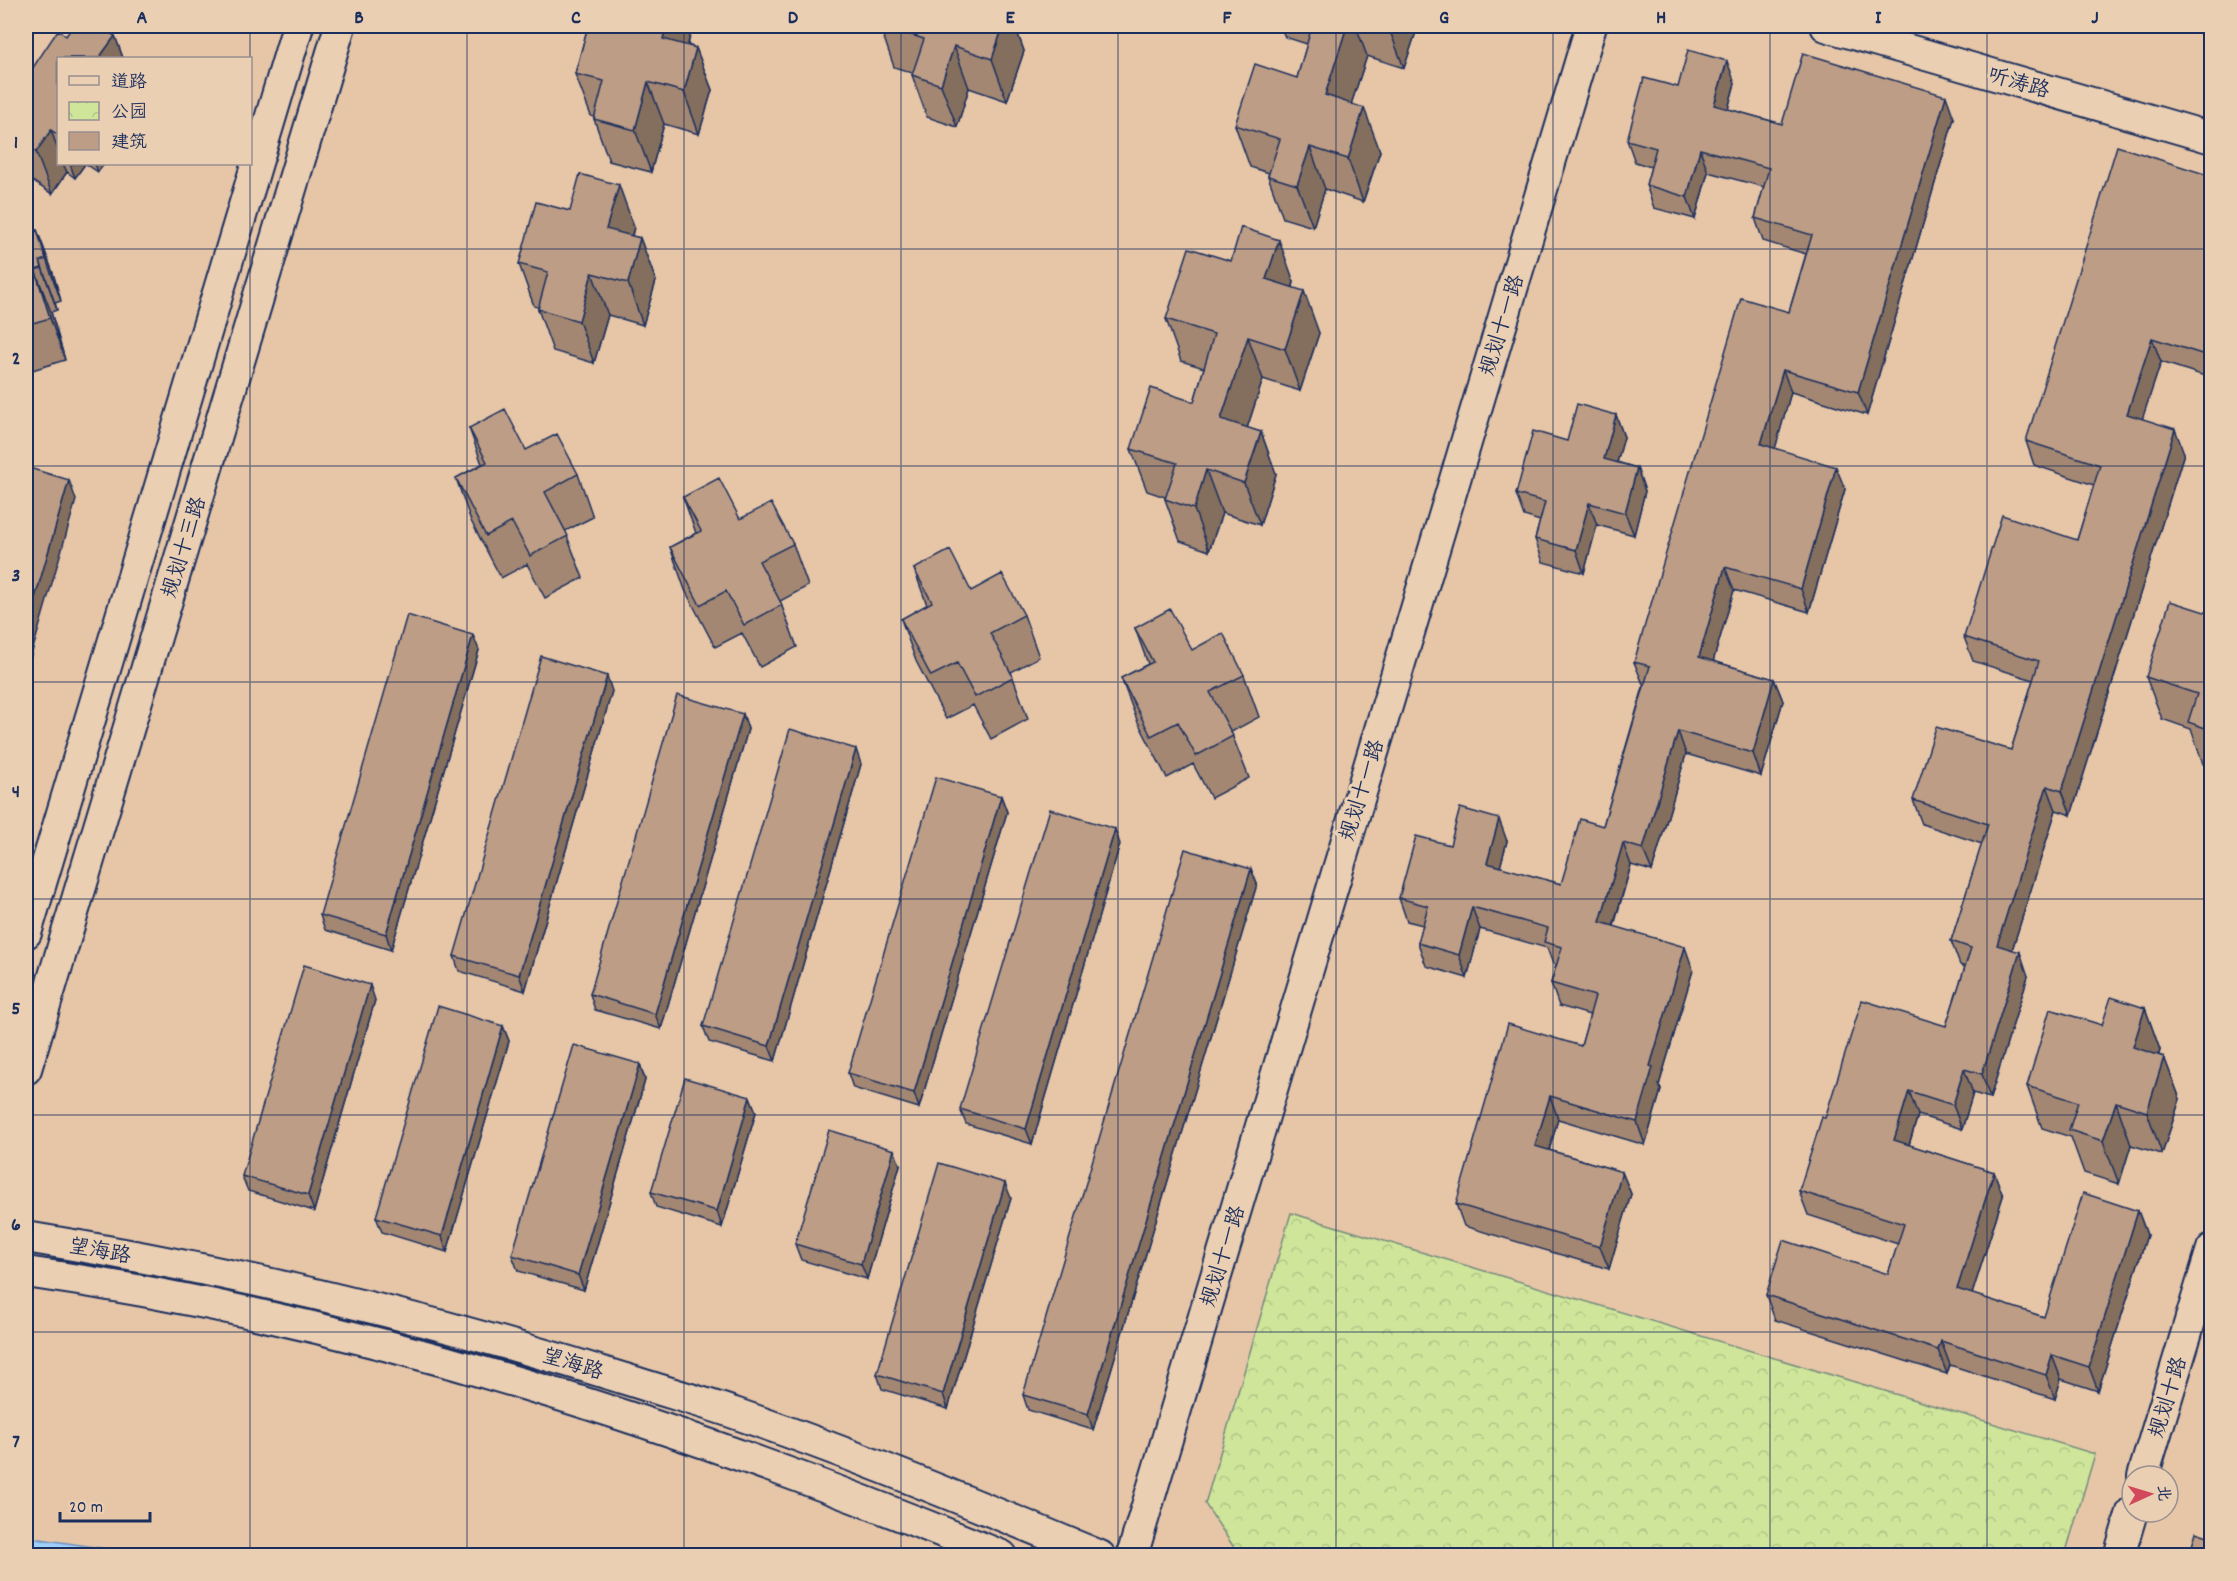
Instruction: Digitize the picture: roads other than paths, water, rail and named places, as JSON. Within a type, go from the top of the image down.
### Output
[{"type":"street","name":"规划十三路","points":[[26,933],[298,26]]},
{"type":"street","name":"规划十三路","points":[[26,1069],[340,26]]},
{"type":"street","name":"规划十一路","points":[[1132,1556],[1591,26]]},
{"type":"street","name":"听涛路","points":[[1826,26],[2211,138]]},
{"type":"street","name":"望海路","points":[[26,1237],[199,1269],[329,1297],[468,1332],[583,1366],[737,1414],[989,1510],[1100,1556]]},
{"type":"street","name":"规划十路","points":[[2147,1464],[2211,1249]]},
{"type":"street","name":"望海路","points":[[26,1272],[200,1301],[461,1364],[584,1401],[724,1449],[1002,1556]]},
{"type":"street","points":[[2119,1556],[2128,1524]]},
{"type":"water","points":[[26,1537],[149,1555],[26,1555]]}]
